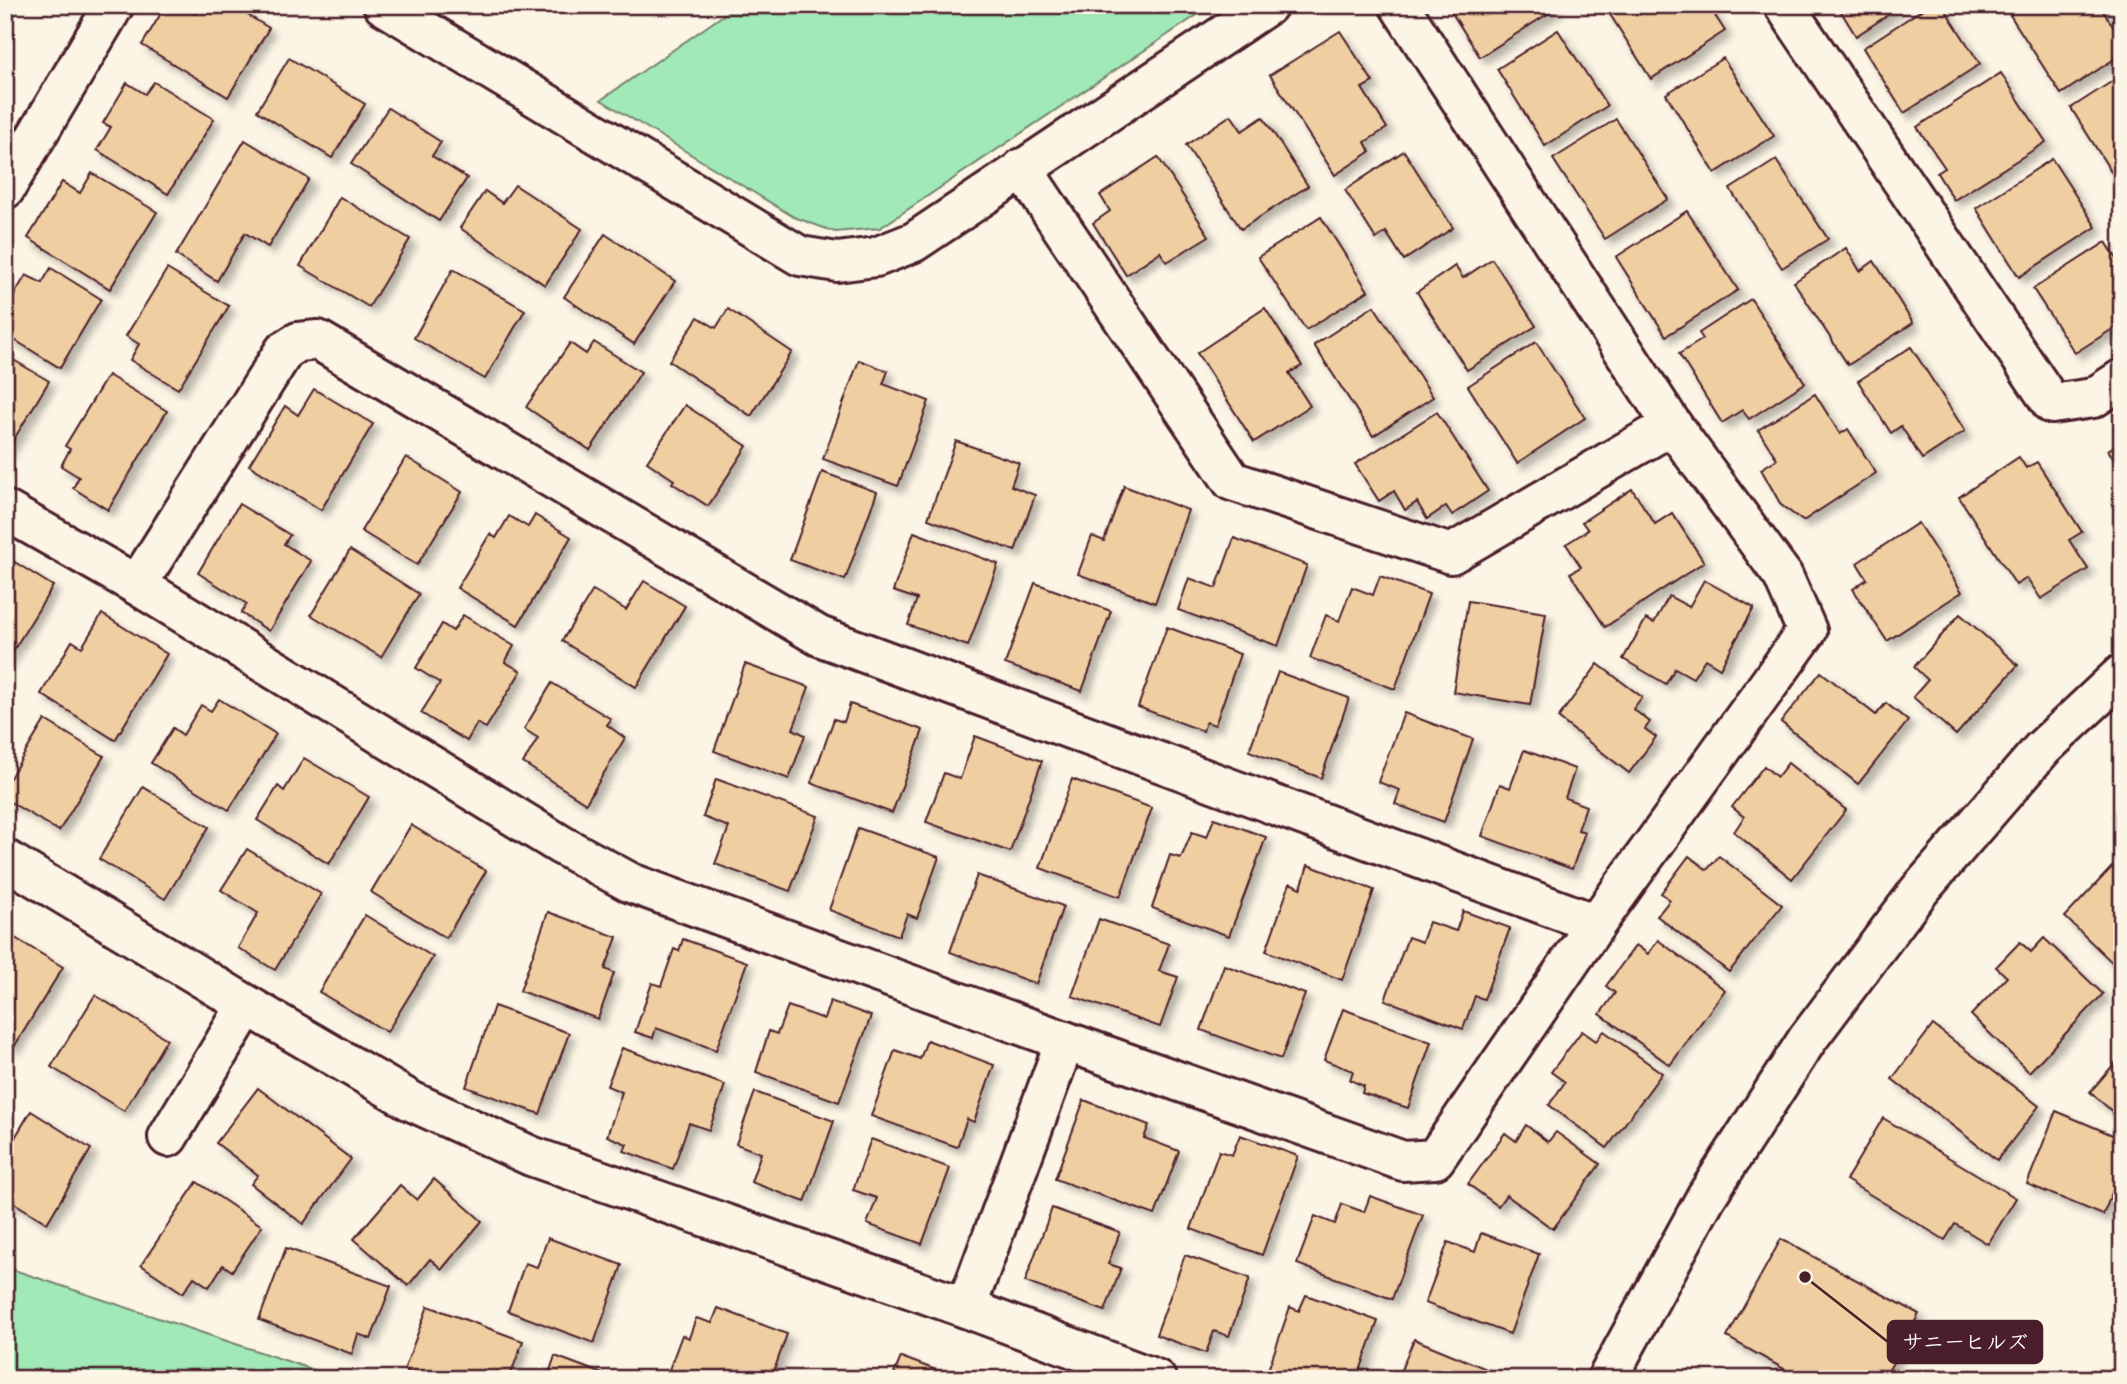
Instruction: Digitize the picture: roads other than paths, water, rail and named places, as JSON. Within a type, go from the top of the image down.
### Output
[{"type":"street","points":[[5,189],[114,5]]},
{"type":"street","points":[[383,5],[800,256],[837,262],[876,257],[914,242],[1268,5]]},
{"type":"street","points":[[5,510],[138,584],[549,838],[631,883],[1403,1161],[1435,1158],[1597,924],[1807,631],[1783,576],[1672,425],[1399,5]]},
{"type":"street","points":[[1784,5],[2052,404],[2093,398],[2122,379]]},
{"type":"street","points":[[1022,169],[1232,481],[1451,554],[1672,425]]},
{"type":"street","points":[[138,584],[284,351],[298,342],[318,340],[819,636],[1597,924]]},
{"type":"street","points":[[1607,1379],[1619,1352],[1706,1198],[1807,1040],[1919,891],[2042,750],[2122,674]]},
{"type":"street","points":[[5,859],[247,1006],[411,1101],[531,1156],[967,1308],[1156,1379]]},
{"type":"street","points":[[168,1137],[247,1006]]},
{"type":"street","points":[[967,1308],[1065,1041]]},
{"type":"place","name":"サニーヒルズ","points":[[1805,1277]]}]
